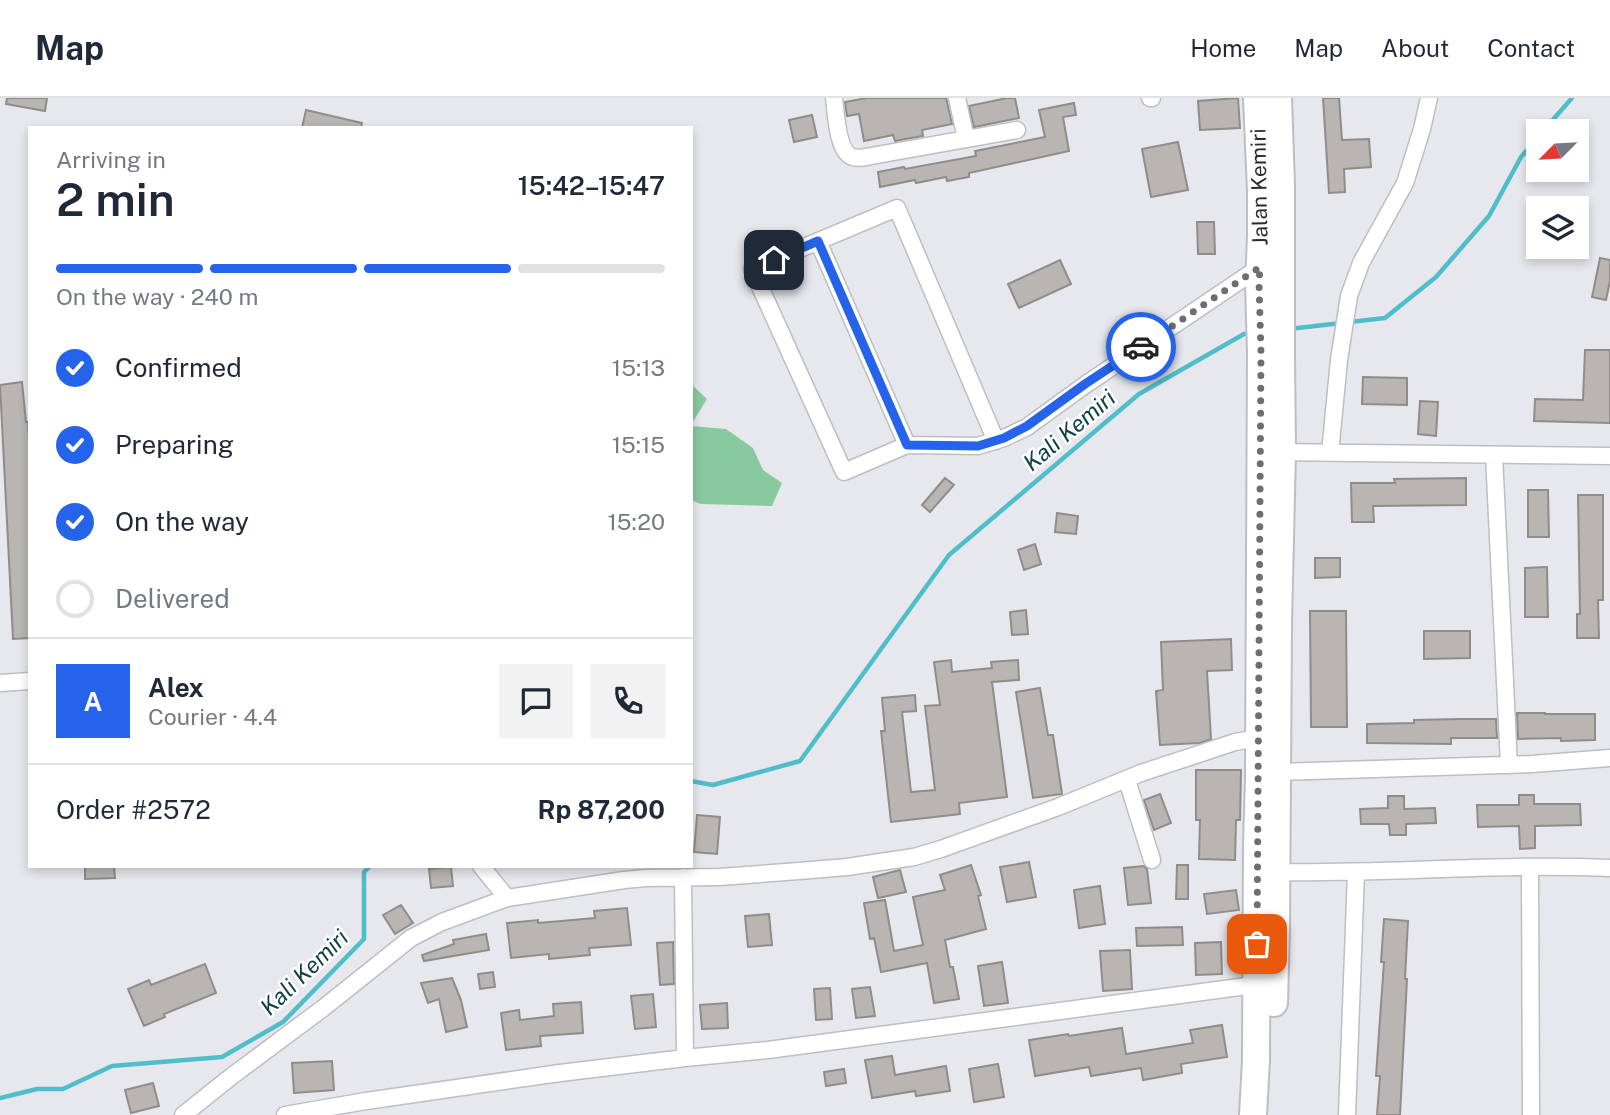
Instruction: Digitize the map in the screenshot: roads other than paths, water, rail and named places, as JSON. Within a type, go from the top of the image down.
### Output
[{"type":"highway","name":"Jalan Kemiri","points":[[1257,98],[1271,352],[1271,453],[1278,624],[1268,737],[1266,984],[1271,1115]]},
{"type":"highway","name":"Jalan Kemiri","points":[[1266,279],[1281,185],[1279,98]]},
{"type":"highway","name":"Jalan Kemiri","points":[[1254,1115],[1256,1061],[1276,929],[1278,772],[1268,737]]},
{"type":"street","points":[[834,98],[843,146],[847,154],[853,157],[1017,130]]},
{"type":"street","points":[[957,98],[966,139]]},
{"type":"street","points":[[1330,453],[1336,384],[1349,296],[1361,263],[1405,183],[1429,98]]},
{"type":"street","points":[[996,441],[897,208],[751,269],[844,472],[907,445],[978,446],[996,441],[1027,426],[1085,384],[1266,279]]},
{"type":"street","points":[[818,241],[907,445]]},
{"type":"street","points":[[1271,453],[1610,456]]},
{"type":"street","points":[[1493,456],[1509,765]]},
{"type":"street","points":[[0,683],[28,681]]},
{"type":"street","points":[[183,1115],[411,938],[442,922],[507,898],[624,880],[799,871],[914,857],[1047,811],[1141,773],[1235,742],[1268,737]]},
{"type":"street","points":[[1278,772],[1509,765],[1610,758]]},
{"type":"street","points":[[1127,780],[1152,860]]},
{"type":"street","points":[[1531,867],[1531,1115]]},
{"type":"street","points":[[483,868],[507,898]]},
{"type":"street","points":[[1276,872],[1610,868]]},
{"type":"street","points":[[1347,1115],[1356,872]]},
{"type":"street","points":[[683,877],[685,1058]]},
{"type":"street","points":[[285,1115],[366,1108],[523,1078],[768,1050],[1266,984]]},
{"type":"waterway","name":"Kali Kemiri","points":[[1554,119],[1572,98]]},
{"type":"waterway","name":"Kali Kemiri","points":[[1289,329],[1385,318],[1436,277],[1489,216],[1526,151]]},
{"type":"waterway","name":"Kali Kemiri","points":[[693,781],[713,785],[800,761],[949,555],[1139,394],[1244,334],[1252,333]]},
{"type":"waterway","name":"Kali Kemiri","points":[[0,1098],[37,1089],[63,1089],[112,1066],[222,1057],[283,1022],[364,939],[364,872],[368,868]]}]
